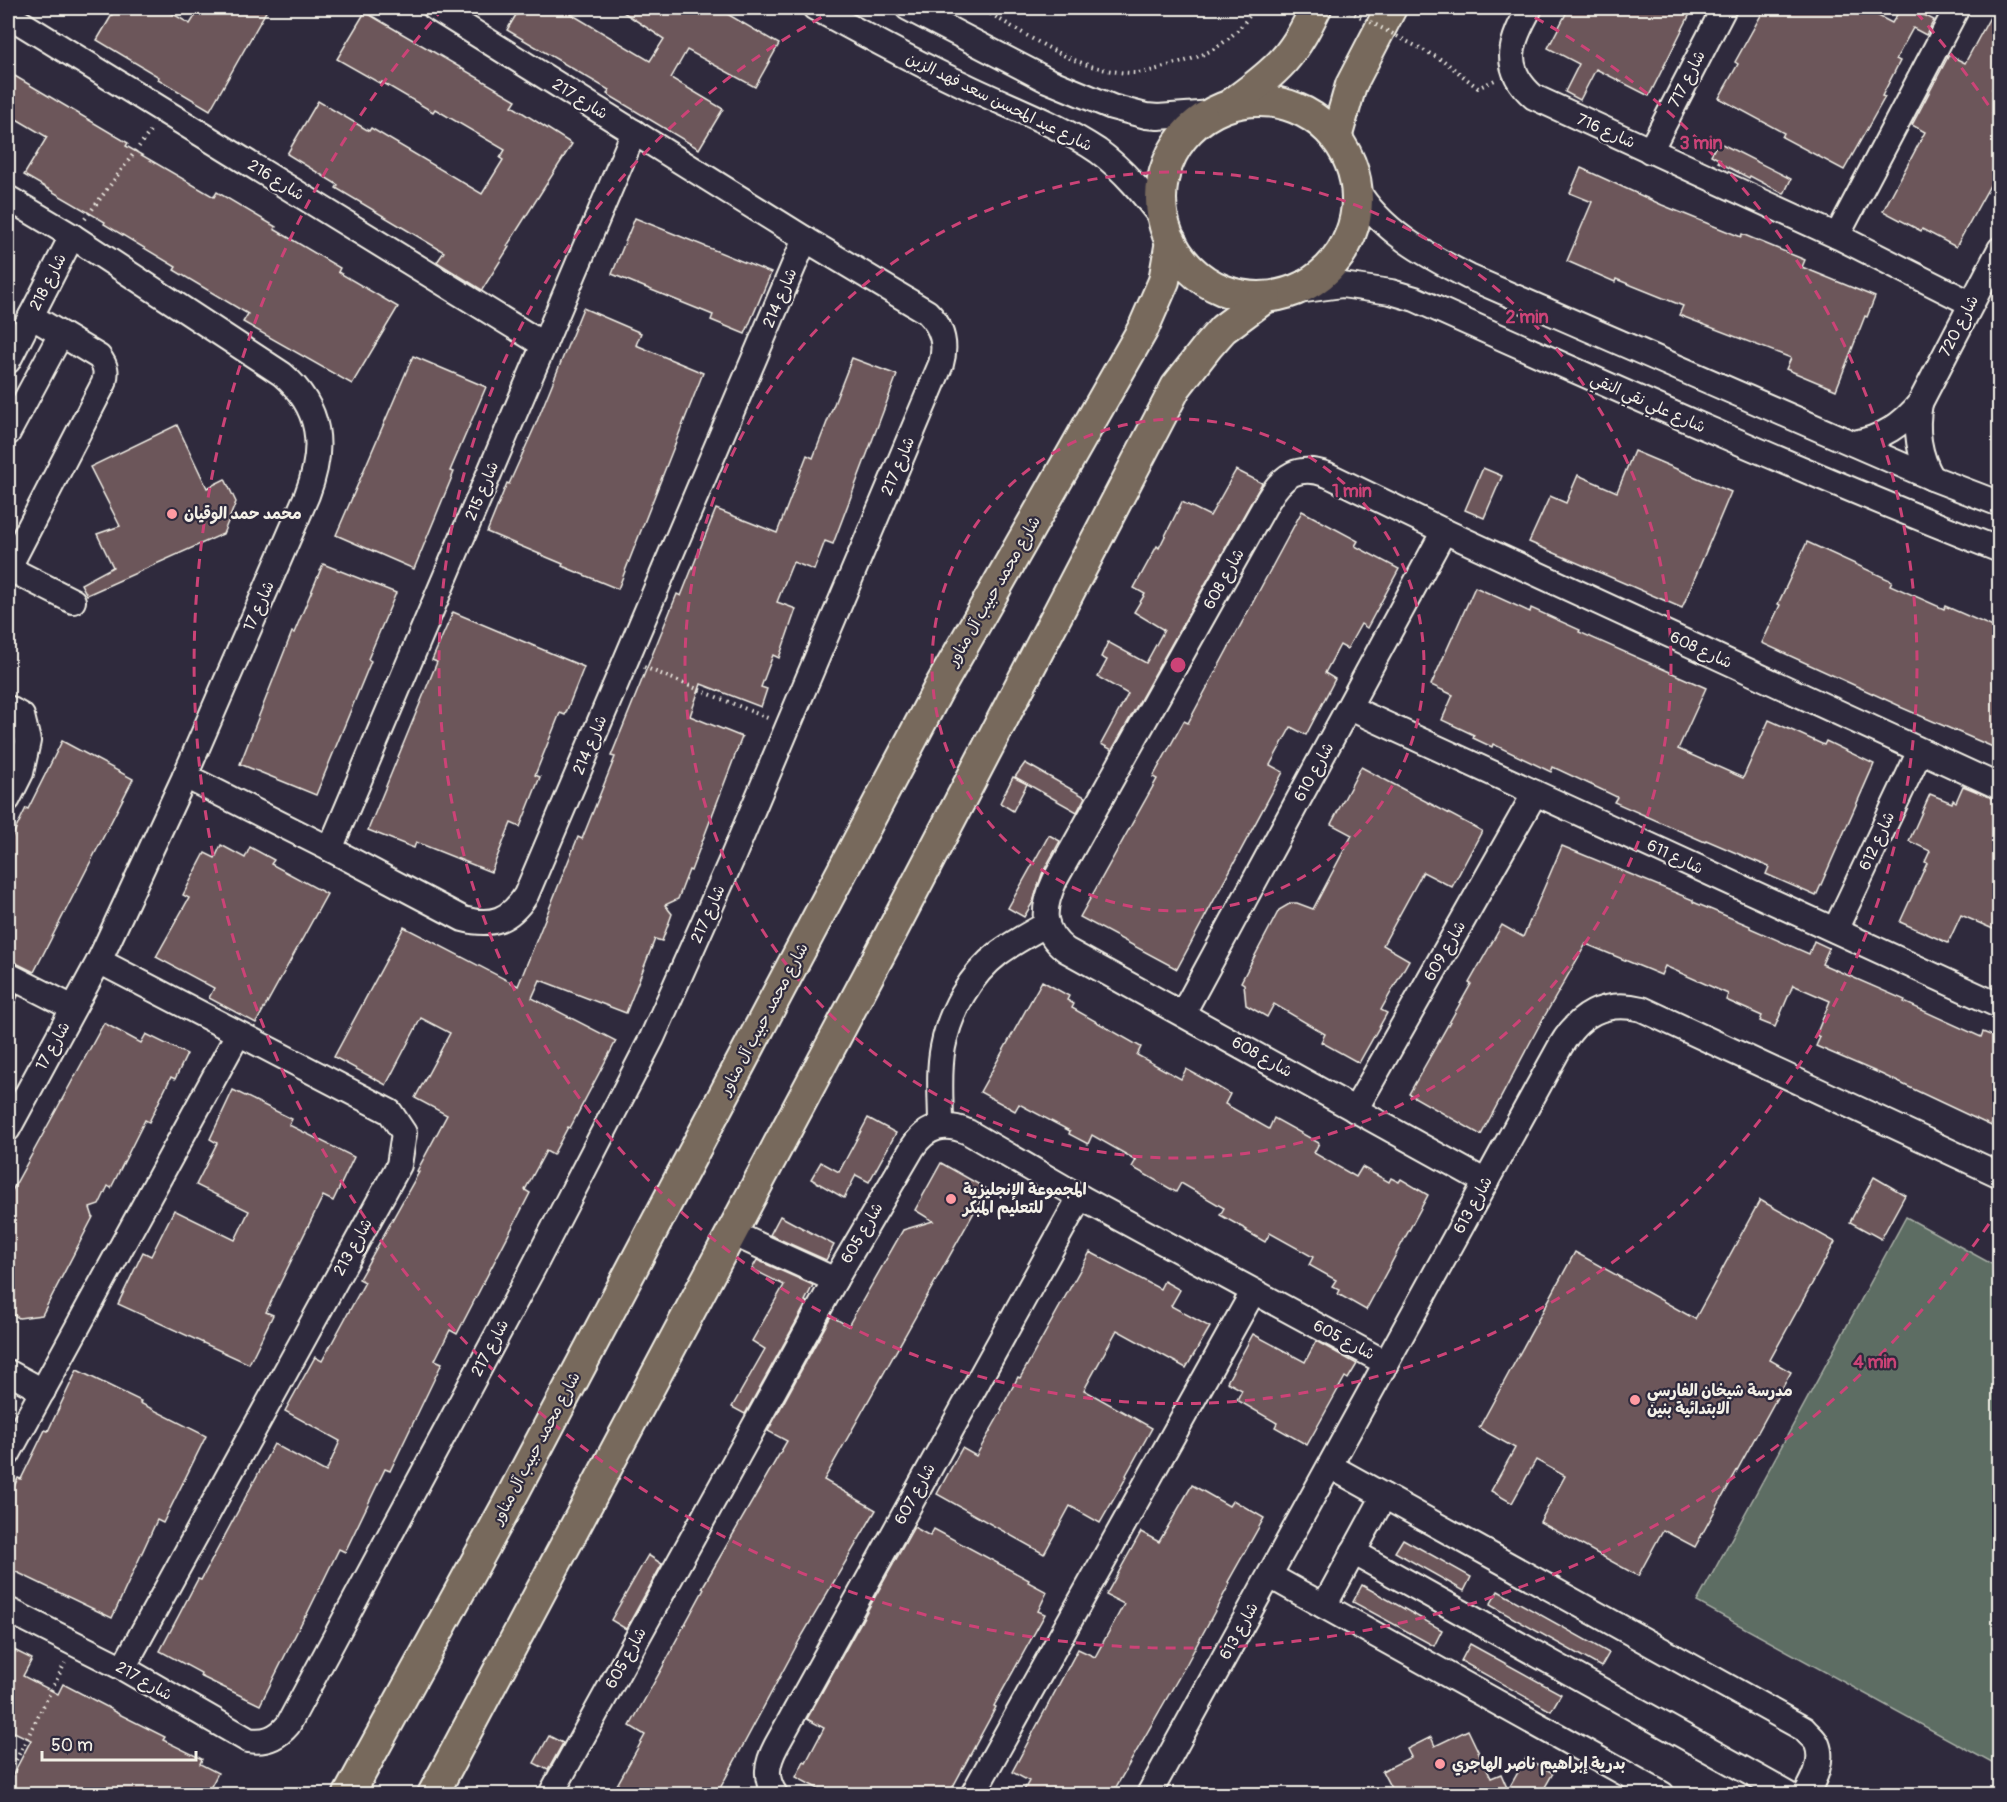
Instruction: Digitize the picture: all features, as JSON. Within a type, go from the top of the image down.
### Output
[{"type":"main road","points":[[1278,294],[1248,297],[1234,294],[1206,282],[1188,267],[1168,231],[1161,204],[1162,189],[1167,166],[1184,137],[1201,120],[1253,88],[1285,59],[1300,38],[1316,8]]},
{"type":"main road","points":[[1336,138],[1344,102],[1351,85],[1390,8]]},
{"type":"main road","points":[[433,1794],[891,933],[1176,387],[1223,329],[1278,294],[1315,279],[1337,257],[1352,229],[1357,202],[1356,188],[1351,164],[1336,138],[1313,117],[1286,105],[1255,101],[1222,109]]},
{"type":"main road","name":"شارع محمد حبيب آل مناور","points":[[349,1794],[506,1507],[939,688],[1143,329],[1164,281],[1168,231]]},
{"type":"street","name":"شارع 217","points":[[8,1610],[123,1668],[248,1740],[268,1740],[276,1737],[288,1725],[536,1262],[652,1038],[705,921],[941,364],[944,345],[939,326],[927,312],[435,8]]},
{"type":"street","name":"شارع عبد المحسن سعد فهد الزبن","points":[[815,8],[962,84],[1052,125],[1099,152],[1143,193],[1168,231]]},
{"type":"street","points":[[908,8],[1047,80],[1112,107],[1158,117],[1222,109]]},
{"type":"street","name":"شارع 716","points":[[1530,8],[1514,38],[1512,48],[1514,71],[1525,90],[1543,103],[1837,236],[1970,303]]},
{"type":"street","name":"شارع 717","points":[[1650,151],[1724,8]]},
{"type":"street","points":[[1837,236],[1957,8]]},
{"type":"street","name":"شارع 216","points":[[8,15],[544,345]]},
{"type":"street","name":"شارع 215","points":[[330,849],[634,132]]},
{"type":"street","points":[[1356,188],[1386,226],[1444,264],[1501,291],[1932,478],[2000,504]]},
{"type":"street","name":"شارع 17","points":[[8,198],[72,236],[282,374],[294,384],[312,413],[319,446],[308,495],[185,776],[99,961],[8,1129]]},
{"type":"street","name":"شارع 218","points":[[8,361],[72,236]]},
{"type":"street","name":"شارع 214","points":[[185,776],[463,919],[477,923],[492,922],[506,917],[518,908],[526,895],[805,238]]},
{"type":"street","name":"شارع 720","points":[[1854,443],[1867,441],[1891,430],[1912,413],[1920,403],[2000,249]]},
{"type":"street","name":"شارع علي نقي النقي","points":[[1278,294],[1342,285],[1366,287],[1415,299],[1642,401],[2000,550]]},
{"type":"street","points":[[31,316],[99,357],[105,365],[107,375],[8,569],[74,601]]},
{"type":"street","points":[[8,433],[61,334]]},
{"type":"street","name":"شارع 720","points":[[1920,403],[1918,440],[1925,466],[1932,478]]},
{"type":"street","name":"شارع 608","points":[[1486,1182],[1066,950],[1053,938],[1047,924],[1045,911],[1047,900],[1055,880],[1279,482],[1297,472],[1318,471],[1920,752],[2000,787]]},
{"type":"street","name":"شارع 610","points":[[1183,1013],[1444,531]]},
{"type":"street","points":[[8,708],[22,716],[28,741],[21,773],[8,799]]},
{"type":"street","name":"شارع 611","points":[[1350,708],[2000,1006]]},
{"type":"street","name":"شارع 612","points":[[1835,930],[1920,752]]},
{"type":"street","name":"شارع 609","points":[[1355,1110],[1535,793]]},
{"type":"street","points":[[941,1125],[943,1047],[949,1024],[959,1001],[972,981],[997,955],[1047,924]]},
{"type":"street","name":"شارع 213","points":[[99,961],[390,1112],[404,1133],[399,1165],[123,1668]]},
{"type":"street","points":[[8,975],[74,1008]]},
{"type":"street","name":"شارع 613","points":[[1149,1794],[1566,1036],[1582,1019],[1593,1012],[1617,1006],[1630,1006],[1655,1014],[2000,1175]]},
{"type":"street","points":[[8,1455],[238,1034]]},
{"type":"street","name":"شارع 605","points":[[551,1794],[835,1280],[913,1147],[927,1131],[941,1125],[968,1132],[1080,1197],[1386,1363]]},
{"type":"street","name":"شارع 607","points":[[775,1794],[768,1779],[768,1761],[772,1753],[1080,1197]]},
{"type":"street","points":[[732,1233],[835,1280]]},
{"type":"street","points":[[974,1794],[1253,1292]]},
{"type":"street","points":[[8,1372],[43,1391]]},
{"type":"street","points":[[1330,1466],[1804,1730],[1816,1743],[1818,1761],[1815,1779],[1806,1794]]},
{"type":"street","points":[[1324,1606],[1384,1496]]},
{"type":"street","points":[[1353,1552],[1788,1794]]},
{"type":"street","points":[[1270,1576],[1662,1794]]},
{"type":"path","points":[[980,8],[1078,63],[1107,71],[1137,73],[1191,60],[1213,50],[1240,29],[1255,8]]},
{"type":"path","points":[[1344,8],[1444,61],[1478,88]]},
{"type":"path","points":[[72,236],[165,112]]},
{"type":"path","points":[[626,660],[788,726]]},
{"type":"path","points":[[8,1776],[75,1644]]},
{"type":"green space","points":[[1906,1217],[1999,1268],[1999,1767],[1697,1602]]},
{"type":"building","points":[[116,8],[163,8],[190,24],[200,8],[268,8],[210,110],[97,40]]},
{"type":"building","points":[[520,8],[561,8],[650,61],[664,39],[617,8],[717,8],[779,44],[755,87],[687,50],[671,78],[723,109],[699,149],[607,94],[609,90],[507,30]]},
{"type":"building","points":[[1569,8],[1693,8],[1649,96],[1596,69],[1580,100],[1565,92],[1579,64],[1548,48]]},
{"type":"building","points":[[1765,8],[1863,8],[1892,23],[1901,8],[1910,8],[1934,20],[1926,35],[1913,28],[1896,59],[1900,61],[1882,96],[1885,97],[1844,170],[1782,137],[1784,133],[1719,98],[1738,64],[1735,62]]},
{"type":"building","points":[[1995,8],[2000,8],[2000,75],[1992,89],[2000,92],[2000,167],[1956,247],[1883,211],[1925,132],[1912,125],[1949,55],[1965,63]]},
{"type":"building","points":[[365,12],[516,100],[512,106],[572,144],[507,246],[509,247],[482,290],[437,262],[444,252],[336,188],[338,185],[287,154],[318,101],[369,131],[371,128],[482,194],[503,160],[500,158],[505,150],[435,109],[433,112],[337,59]]},
{"type":"building","points":[[8,72],[128,143],[126,146],[214,197],[217,192],[276,227],[274,229],[340,268],[338,272],[398,307],[352,384],[243,322],[248,314],[174,270],[176,267],[104,224],[105,222],[24,175],[47,137],[8,114]]},
{"type":"building","points":[[1718,142],[1791,179],[1784,194],[1718,162],[1720,160],[1711,155]]},
{"type":"building","points":[[1581,168],[1662,205],[1805,260],[1802,267],[1875,297],[1867,317],[1865,316],[1836,390],[1786,369],[1791,358],[1679,315],[1683,306],[1616,279],[1615,282],[1567,261],[1592,202],[1570,193]]},
{"type":"building","points":[[635,218],[771,273],[745,334],[711,320],[713,315],[612,274]]},
{"type":"building","points":[[583,308],[641,333],[636,345],[703,373],[618,589],[487,532],[507,483],[509,484],[535,426]]},
{"type":"building","points":[[413,356],[486,387],[450,471],[454,472],[414,569],[336,535]]},
{"type":"building","points":[[852,358],[897,375],[833,544],[825,541],[814,570],[793,562],[777,602],[796,609],[779,658],[773,655],[761,687],[767,689],[761,707],[701,684],[690,716],[742,737],[691,871],[689,870],[678,899],[665,905],[672,914],[662,941],[655,939],[626,1013],[540,980],[532,998],[616,1041],[570,1128],[568,1127],[553,1155],[546,1151],[525,1190],[530,1193],[457,1334],[450,1330],[435,1360],[442,1363],[390,1471],[385,1469],[345,1552],[339,1549],[260,1705],[200,1676],[201,1673],[160,1651],[274,1444],[326,1472],[340,1441],[285,1411],[315,1357],[322,1361],[365,1282],[359,1279],[419,1172],[417,1171],[447,1115],[415,1098],[450,1033],[421,1018],[386,1085],[334,1057],[404,927],[518,986],[578,837],[582,839],[615,757],[611,756],[677,594],[681,596],[716,509],[777,533],[807,455],[813,458]]},
{"type":"building","name":"محمد حمد الوقيان","points":[[177,425],[207,488],[225,479],[236,502],[223,534],[87,595],[81,584],[113,567],[97,534],[120,526],[90,467]]},
{"type":"building","points":[[1634,451],[1731,492],[1682,608],[1529,542],[1550,496],[1566,503],[1578,475],[1617,492]]},
{"type":"building","points":[[1483,468],[1502,476],[1484,518],[1465,510]]},
{"type":"building","points":[[1236,470],[1262,483],[1112,750],[1101,744],[1128,694],[1098,677],[1107,660],[1101,657],[1108,642],[1146,663],[1164,630],[1134,612],[1145,594],[1134,588],[1157,546],[1159,548],[1182,502],[1210,516]]},
{"type":"building","points":[[1302,511],[1358,541],[1355,546],[1399,569],[1367,628],[1361,624],[1347,649],[1340,645],[1325,673],[1335,679],[1306,735],[1291,727],[1270,765],[1283,772],[1177,969],[1080,917],[1157,779],[1153,777],[1184,721],[1188,723]]},
{"type":"building","points":[[1807,542],[1892,581],[1890,585],[2000,630],[2000,750],[1762,643]]},
{"type":"building","points":[[323,564],[396,593],[316,795],[240,764],[292,632],[294,633]]},
{"type":"building","points":[[1475,587],[1530,612],[1531,608],[1580,630],[1579,632],[1706,688],[1678,749],[1743,778],[1769,720],[1824,745],[1826,741],[1874,764],[1816,896],[1766,874],[1769,867],[1614,802],[1617,797],[1553,767],[1551,772],[1493,744],[1492,747],[1473,738],[1474,735],[1442,720],[1453,695],[1431,685]]},
{"type":"building","points":[[453,612],[584,667],[565,715],[560,713],[535,775],[540,777],[520,827],[511,823],[491,872],[416,842],[414,848],[368,830],[437,662],[432,660]]},
{"type":"building","points":[[62,741],[133,779],[34,972],[8,961],[8,845]]},
{"type":"building","points":[[1025,763],[1085,797],[1077,812],[1015,777]]},
{"type":"building","points":[[1361,767],[1482,831],[1452,887],[1423,872],[1383,945],[1409,960],[1381,1010],[1387,1013],[1359,1063],[1321,1042],[1325,1034],[1274,1004],[1267,1017],[1246,1005],[1244,984],[1241,982],[1279,910],[1291,903],[1313,909],[1352,835],[1331,824]]},
{"type":"building","points":[[1013,777],[1027,784],[1013,811],[1000,803]]},
{"type":"building","points":[[1963,786],[2000,801],[2000,932],[1961,915],[1948,943],[1900,922],[1927,863],[1925,862],[1930,851],[1909,841],[1930,794],[1952,803],[1953,800],[1956,802]]},
{"type":"building","points":[[1049,835],[1060,841],[1042,874],[1033,902],[1024,917],[1008,908]]},
{"type":"building","points":[[221,845],[245,858],[250,847],[274,860],[271,864],[327,894],[256,1023],[209,998],[214,988],[156,957],[189,898],[183,895],[205,853],[215,858]]},
{"type":"building","points":[[1562,846],[1693,900],[1693,902],[1809,954],[1814,941],[1829,948],[1822,964],[1905,1000],[1904,1002],[1981,1037],[1983,1032],[2000,1039],[2000,1130],[1816,1046],[1820,1037],[1816,1035],[1830,1001],[1793,985],[1775,1027],[1760,1021],[1762,1016],[1726,1000],[1728,994],[1665,966],[1661,975],[1586,944],[1481,1135],[1409,1094],[1502,925],[1523,937]]},
{"type":"building","points":[[1042,981],[1069,996],[1067,1000],[1074,1004],[1072,1008],[1141,1047],[1137,1055],[1181,1079],[1186,1069],[1206,1080],[1230,1094],[1225,1104],[1269,1129],[1274,1118],[1319,1143],[1314,1153],[1356,1177],[1362,1167],[1389,1182],[1391,1178],[1399,1182],[1401,1179],[1428,1195],[1366,1310],[1338,1294],[1340,1290],[1332,1286],[1336,1280],[1309,1265],[1313,1257],[1270,1233],[1265,1242],[1220,1215],[1224,1208],[1181,1183],[1176,1192],[1132,1167],[1136,1160],[1092,1135],[1088,1144],[1069,1134],[1070,1131],[1019,1104],[1015,1111],[980,1092]]},
{"type":"building","points":[[8,991],[18,996],[8,1017]]},
{"type":"building","points":[[104,1023],[141,1043],[146,1034],[187,1054],[175,1079],[171,1077],[149,1122],[145,1120],[111,1188],[108,1186],[99,1205],[90,1208],[93,1217],[42,1315],[19,1318],[8,1312],[8,1198]]},
{"type":"building","points":[[233,1090],[292,1119],[289,1125],[354,1157],[333,1201],[323,1196],[266,1312],[273,1315],[249,1364],[118,1304],[143,1252],[151,1256],[174,1210],[235,1240],[249,1211],[196,1185],[217,1143],[210,1139]]},
{"type":"building","points":[[868,1118],[896,1133],[869,1182],[856,1175],[844,1198],[811,1179],[821,1162],[839,1172]]},
{"type":"building","points":[[941,1163],[987,1189],[824,1480],[876,1510],[799,1641],[717,1794],[612,1794],[645,1735],[630,1726],[704,1589],[702,1588],[787,1441],[768,1431],[831,1316],[848,1326],[903,1230],[933,1221],[915,1210]]},
{"type":"building","points":[[1874,1177],[1905,1195],[1881,1239],[1850,1222]]},
{"type":"building","name":"مدرسة شيخان الفارسي الابتدائية بنين","points":[[1760,1200],[1835,1242],[1770,1360],[1791,1372],[1695,1547],[1663,1530],[1638,1576],[1540,1522],[1565,1476],[1536,1460],[1512,1503],[1491,1491],[1515,1448],[1479,1428],[1575,1252],[1695,1319]]},
{"type":"building","points":[[780,1216],[834,1245],[826,1260],[770,1235]]},
{"type":"building","points":[[1090,1252],[1160,1289],[1164,1281],[1180,1290],[1171,1306],[1210,1327],[1186,1368],[1117,1330],[1084,1390],[1152,1428],[1100,1523],[1070,1506],[1044,1554],[937,1494],[962,1448],[976,1456],[1018,1377],[1020,1378]]},
{"type":"building","points":[[757,1260],[813,1285],[805,1301],[807,1302],[745,1414],[732,1407],[765,1349],[752,1341],[784,1285],[752,1269]]},
{"type":"building","points":[[1253,1334],[1305,1362],[1316,1341],[1357,1364],[1348,1379],[1345,1377],[1307,1445],[1275,1427],[1277,1423],[1237,1400],[1242,1390],[1227,1382]]},
{"type":"building","points":[[77,1370],[206,1436],[163,1523],[157,1520],[112,1618],[8,1568],[8,1500],[45,1430],[48,1431]]},
{"type":"building","points":[[1192,1485],[1229,1506],[1233,1500],[1264,1518],[1187,1663],[1112,1794],[1022,1794],[1029,1781],[1012,1772],[1078,1649],[1095,1657],[1124,1604],[1106,1595],[1141,1532],[1159,1542]]},
{"type":"building","points":[[914,1527],[930,1536],[934,1529],[1029,1580],[1028,1582],[1047,1592],[1038,1611],[1045,1614],[949,1794],[828,1794],[796,1777],[824,1728],[807,1719]]},
{"type":"building","points":[[1403,1539],[1471,1577],[1464,1591],[1395,1552]]},
{"type":"building","points":[[648,1555],[662,1564],[626,1629],[611,1620]]},
{"type":"building","points":[[1362,1585],[1442,1630],[1434,1646],[1353,1602]]},
{"type":"building","points":[[1498,1591],[1609,1653],[1601,1667],[1490,1605]]},
{"type":"building","points":[[1470,1644],[1561,1694],[1551,1711],[1461,1661]]},
{"type":"building","points":[[8,1647],[32,1659],[23,1676],[58,1694],[63,1684],[202,1759],[200,1764],[218,1773],[207,1794],[8,1794],[8,1784],[31,1740],[8,1729]]},
{"type":"building","name":"بدرية إبراهيم ناصر الهاجري","points":[[1468,1730],[1491,1778],[1501,1774],[1508,1790],[1526,1758],[1553,1773],[1541,1794],[1394,1794],[1382,1771],[1411,1757],[1407,1749],[1431,1737],[1435,1746]]},
{"type":"building","points":[[549,1736],[563,1743],[548,1770],[534,1763]]},
{"type":"place","name":"محمد حمد الوقيان","points":[[172,514]]},
{"type":"place","name":"المجموعة الإنجليزية للتعليم المبكر","points":[[951,1199]]},
{"type":"place","name":"مدرسة شيخان الفارسي الابتدائية بنين","points":[[1635,1400]]},
{"type":"place","name":"بدرية إبراهيم ناصر الهاجري","points":[[1440,1764]]}]
